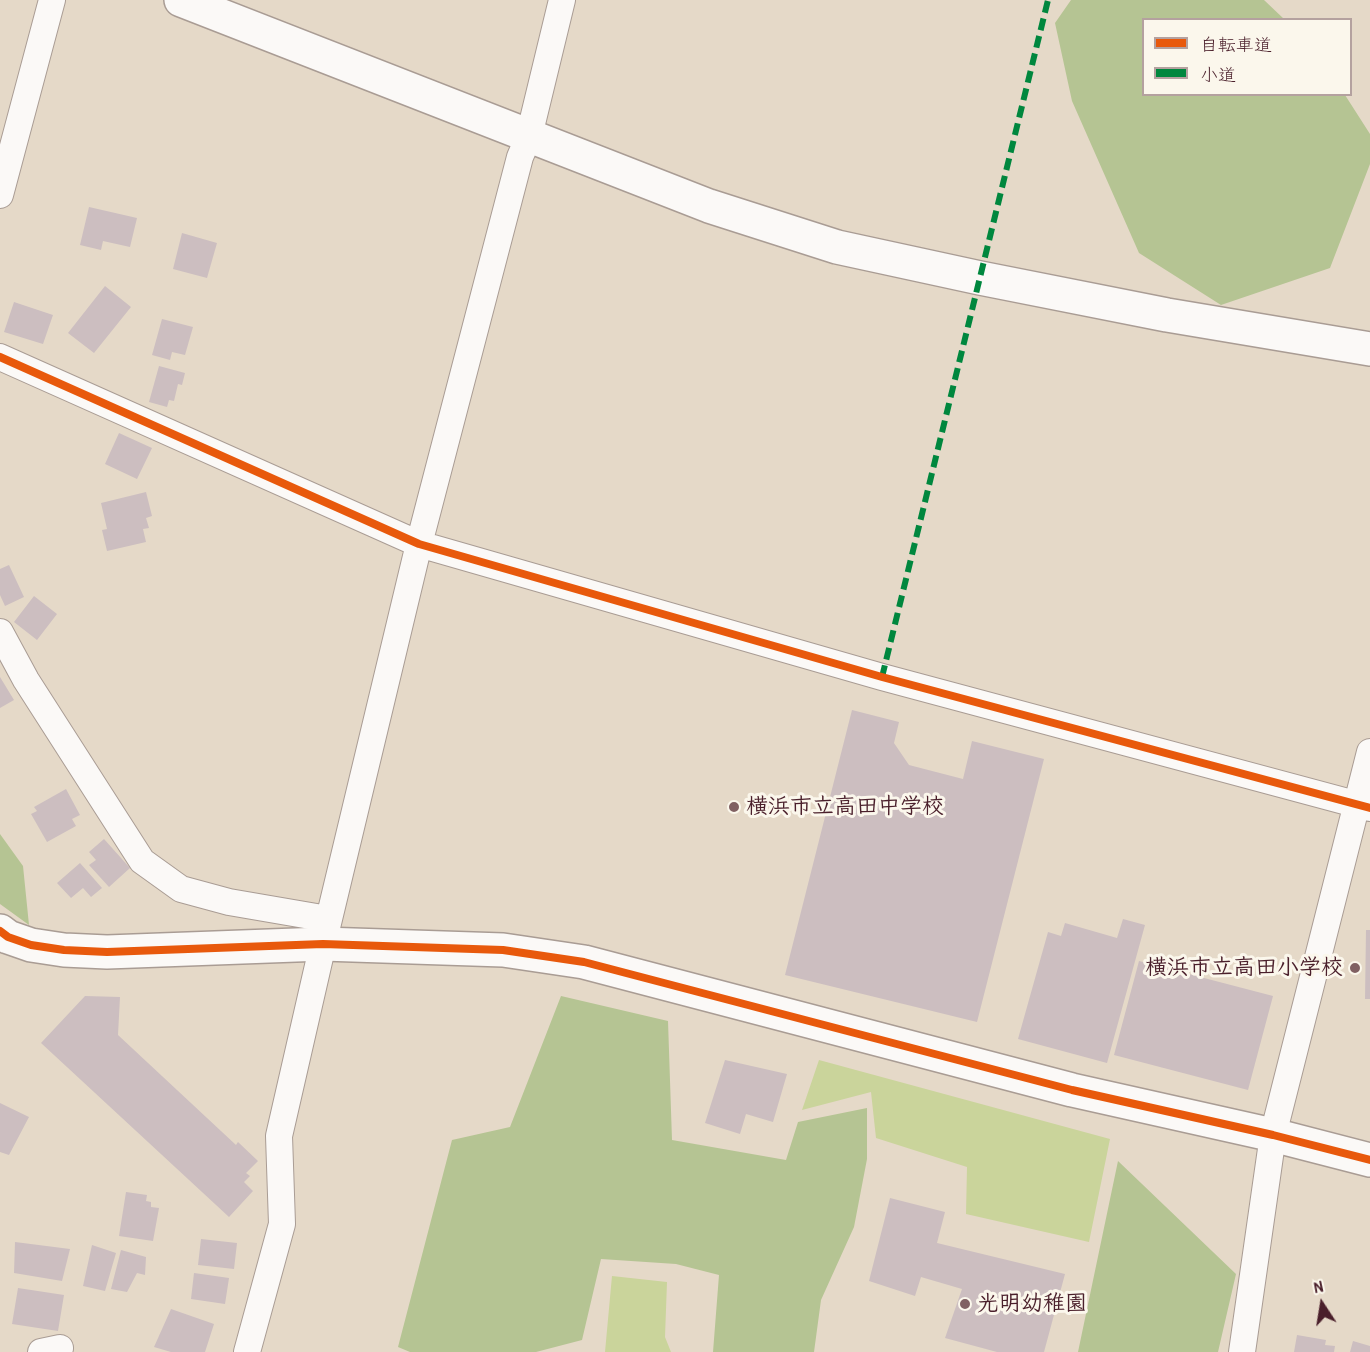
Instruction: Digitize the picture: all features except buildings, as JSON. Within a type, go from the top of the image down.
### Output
[{"type":"street","points":[[0,195],[52,0]]},
{"type":"street","points":[[181,0],[709,206],[837,247],[1167,315],[1370,349]]},
{"type":"street","points":[[246,1352],[282,1224],[279,1136],[325,931],[419,544],[520,157],[529,136],[562,0]]},
{"type":"street","points":[[0,357],[419,544],[882,677],[1364,806]]},
{"type":"street","points":[[0,632],[26,680],[142,861],[181,889],[325,931],[503,950],[584,962],[1072,1090],[1273,1135],[1370,1160]]},
{"type":"street","points":[[1242,1352],[1273,1135],[1364,806],[1370,752]]},
{"type":"street","points":[[0,932],[31,945],[75,951],[170,950],[325,931]]},
{"type":"green space","points":[[1071,0],[1264,0],[1283,18],[1142,18],[1142,96],[1346,96],[1370,134],[1370,164],[1330,268],[1221,305],[1139,253],[1072,101],[1055,23]]},
{"type":"green space","points":[[0,834],[23,866],[29,925],[0,904]]},
{"type":"green space","points":[[561,996],[668,1021],[672,1140],[786,1160],[798,1122],[867,1108],[867,1159],[854,1227],[821,1300],[814,1352],[713,1352],[719,1275],[676,1264],[601,1259],[582,1340],[536,1352],[410,1352],[398,1347],[452,1140],[510,1127]]},
{"type":"green space","points":[[819,1060],[1110,1139],[1089,1242],[966,1214],[967,1167],[876,1138],[871,1092],[802,1110]]},
{"type":"green space","points":[[1118,1161],[1236,1274],[1218,1352],[1078,1352]]},
{"type":"green space","points":[[612,1276],[667,1282],[665,1337],[671,1352],[605,1352]]},
{"type":"marked path","points":[[882,677],[1048,0]]},
{"type":"cycle path","points":[[0,357],[419,544],[882,677],[1370,808]]},
{"type":"cycle path","points":[[0,931],[8,937],[31,945],[64,950],[107,952],[323,944],[503,950],[584,962],[1072,1090],[1273,1135],[1370,1160]]},
{"type":"place","name":"横浜市立高田中学校","points":[[734,807]]},
{"type":"place","name":"横浜市立高田小学校","points":[[1355,968]]},
{"type":"place","name":"光明幼稚園","points":[[965,1304]]}]
